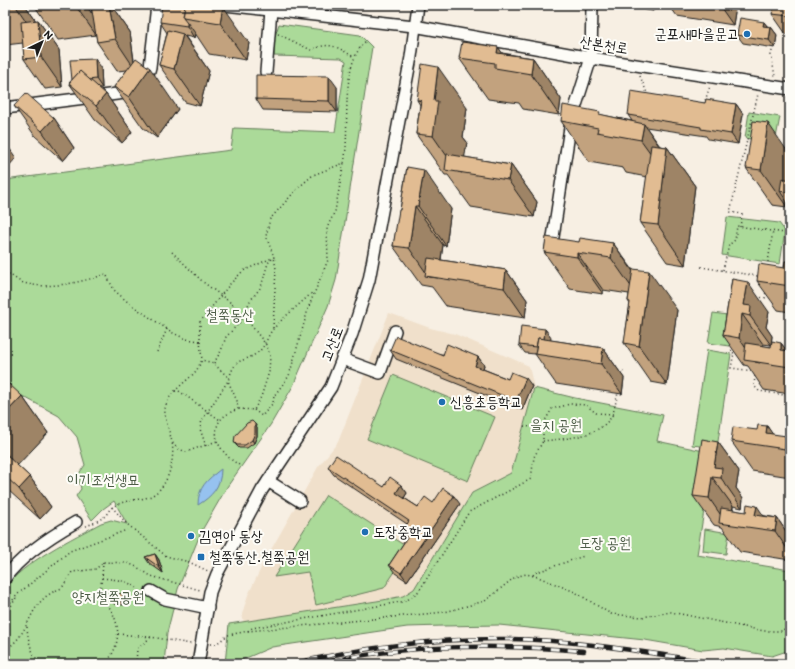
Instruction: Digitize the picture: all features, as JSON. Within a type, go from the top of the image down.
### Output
[{"type":"street","points":[[5,108],[137,92],[148,80],[157,5]]},
{"type":"street","name":"산본천로","points":[[225,5],[271,10],[293,8],[414,26],[591,58],[790,89]]},
{"type":"street","name":"고산로","points":[[199,663],[200,646],[210,592],[217,574],[268,481],[331,387],[352,334],[369,280],[411,57],[418,5]]},
{"type":"street","points":[[552,250],[571,122],[591,58],[592,5]]},
{"type":"street","points":[[266,72],[271,10]]},
{"type":"street","points":[[342,359],[380,374],[395,331]]},
{"type":"street","points":[[268,481],[300,501]]},
{"type":"street","points":[[5,578],[12,568],[76,522]]},
{"type":"street","points":[[146,592],[165,599],[208,608]]},
{"type":"path","points":[[270,29],[311,50],[325,44],[339,48],[354,57]]},
{"type":"path","points":[[241,466],[232,461],[222,451],[217,441],[216,430],[220,420],[227,413],[238,409],[254,410],[262,416],[273,403],[274,396],[289,376],[304,320],[328,260],[328,228],[335,211],[344,163],[346,115],[354,57],[358,48],[366,41]]},
{"type":"path","points":[[774,42],[771,56],[777,87]]},
{"type":"path","points":[[636,65],[647,95]]},
{"type":"path","points":[[704,104],[713,77]]},
{"type":"path","points":[[740,227],[742,214],[730,212],[760,84]]},
{"type":"path","points":[[273,328],[276,269],[274,257],[266,236],[270,219],[298,188],[313,175],[344,163]]},
{"type":"path","points":[[723,270],[729,246],[735,240],[737,226],[785,233]]},
{"type":"path","points":[[768,262],[773,231]]},
{"type":"path","points":[[172,252],[178,260],[185,264],[203,282],[231,303],[244,316],[265,344],[270,356],[269,372],[261,396],[254,410]]},
{"type":"path","points":[[76,522],[82,527],[89,525],[104,516],[112,507],[128,500],[150,496],[163,485],[173,462],[172,442],[165,413],[166,406],[175,391],[197,371],[202,360],[200,322],[243,271],[274,257]]},
{"type":"path","points":[[214,364],[226,337],[244,316],[250,301],[261,287],[268,264],[274,257]]},
{"type":"path","points":[[701,267],[763,277]]},
{"type":"path","points":[[5,272],[23,283],[50,285],[83,282],[106,274],[114,290],[124,299],[167,329],[186,339],[200,341]]},
{"type":"path","points":[[753,296],[765,298],[767,284]]},
{"type":"path","points":[[206,446],[200,428],[202,420],[228,381],[232,368],[238,361],[257,353],[265,344],[273,328],[315,291]]},
{"type":"path","points":[[157,352],[167,329]]},
{"type":"path","points":[[732,345],[731,352],[734,353],[732,368],[756,371],[754,386],[759,391],[790,396]]},
{"type":"path","points":[[202,360],[214,364],[229,378]]},
{"type":"path","points":[[622,377],[623,370]]},
{"type":"path","points":[[228,381],[237,401],[238,409]]},
{"type":"path","points":[[175,391],[179,391],[220,420]]},
{"type":"path","points":[[543,441],[581,437],[608,424],[613,414],[618,392]]},
{"type":"path","points":[[248,631],[252,628],[406,601],[419,591],[469,512],[531,479],[534,457],[543,441],[543,424],[552,408],[570,404],[586,405],[596,413],[613,414]]},
{"type":"path","points":[[524,426],[543,429]]},
{"type":"path","points":[[172,442],[177,448],[186,452],[217,441]]},
{"type":"path","points":[[112,507],[127,524],[166,556],[189,562],[217,574]]},
{"type":"path","points":[[5,609],[18,594],[70,552],[127,530]]},
{"type":"path","points":[[532,576],[537,572],[584,556]]},
{"type":"path","points":[[103,562],[100,591],[112,612],[118,634],[116,645],[110,658],[105,664]]},
{"type":"path","points":[[5,650],[12,646],[27,627],[34,608],[51,592],[62,588],[72,572],[96,569],[103,562],[126,563],[135,566],[151,576],[210,592]]},
{"type":"path","points":[[118,634],[151,637],[200,646],[216,644],[228,635],[248,631],[445,612],[485,601],[515,577],[526,574],[575,592],[612,614],[642,617],[671,612],[764,631],[783,632],[790,616]]},
{"type":"path","points":[[102,578],[127,581],[146,592]]},
{"type":"path","points":[[5,616],[18,594]]},
{"type":"path","points":[[27,627],[28,640],[32,653],[40,664]]},
{"type":"path","points":[[136,664],[136,649],[151,637]]},
{"type":"shaded area","points":[[389,313],[430,328],[455,334],[529,366],[534,388],[511,473],[472,493],[415,589],[403,596],[244,623],[242,614],[248,595],[264,562],[318,467],[338,442]]},
{"type":"green space","points":[[279,24],[360,35],[372,47],[336,280],[328,306],[293,386],[271,424],[227,487],[201,532],[178,589],[167,633],[164,664],[5,664],[5,593],[6,588],[13,579],[35,561],[49,552],[101,523],[111,520],[127,524],[114,501],[92,520],[76,496],[81,489],[78,475],[85,465],[77,437],[59,416],[13,391],[5,390],[5,180],[231,150],[234,128],[335,132],[346,61],[341,58],[274,56],[274,39]]},
{"type":"green space","points":[[749,112],[780,117],[775,143],[745,138]]},
{"type":"green space","points":[[727,217],[779,223],[785,231],[780,264],[722,255]]},
{"type":"green space","points":[[713,313],[734,316],[730,346],[708,343]]},
{"type":"green space","points":[[707,350],[731,354],[717,448],[692,445]]},
{"type":"green space","points":[[393,375],[495,417],[468,481],[367,439]]},
{"type":"green space","name":"도장 공원","points":[[534,388],[575,398],[663,415],[657,441],[713,453],[697,555],[790,570],[790,650],[772,656],[724,648],[703,650],[645,640],[499,625],[443,626],[407,627],[272,647],[232,664],[225,664],[229,624],[383,600],[403,596],[414,589],[472,493],[511,473]]},
{"type":"green space","points":[[326,495],[410,549],[384,588],[316,605],[308,572],[274,577]]},
{"type":"green space","points":[[705,529],[729,533],[726,554],[703,551]]},
{"type":"water","points":[[221,469],[221,475],[215,490],[208,498],[198,505],[198,499],[204,484]]},
{"type":"building","points":[[91,5],[109,5],[115,39],[97,42]]},
{"type":"building","points":[[162,5],[185,5],[183,17],[187,22],[187,26],[160,22]]},
{"type":"building","points":[[185,5],[223,6],[220,23],[183,17]]},
{"type":"building","points":[[774,5],[790,5],[790,16],[772,14]]},
{"type":"building","points":[[740,18],[764,22],[763,26],[771,27],[769,40],[737,35]]},
{"type":"building","points":[[38,20],[41,57],[24,59],[21,22]]},
{"type":"building","points":[[168,30],[183,34],[174,69],[159,65]]},
{"type":"building","points":[[462,42],[498,47],[497,53],[533,58],[531,74],[495,68],[495,63],[459,58]]},
{"type":"building","points":[[136,58],[150,68],[129,97],[114,87]]},
{"type":"building","points":[[95,59],[96,79],[89,80],[80,71],[72,80],[70,60]]},
{"type":"building","points":[[422,64],[438,67],[434,101],[438,101],[433,136],[416,134],[421,100],[417,100]]},
{"type":"building","points":[[80,71],[106,94],[96,106],[69,83]]},
{"type":"building","points":[[256,75],[329,76],[329,101],[256,99]]},
{"type":"building","points":[[631,91],[705,103],[706,99],[736,104],[731,134],[701,129],[701,127],[628,115]]},
{"type":"building","points":[[26,93],[54,118],[42,131],[14,106]]},
{"type":"building","points":[[563,105],[600,112],[599,114],[644,124],[641,140],[597,132],[598,128],[561,121]]},
{"type":"building","points":[[753,121],[768,123],[761,170],[746,168]]},
{"type":"building","points":[[651,145],[667,147],[658,225],[640,223]]},
{"type":"building","points":[[447,154],[511,165],[508,180],[445,170]]},
{"type":"building","points":[[407,167],[424,170],[418,206],[415,206],[409,248],[393,246]]},
{"type":"building","points":[[782,178],[790,180],[790,193],[780,191]]},
{"type":"building","points":[[546,237],[579,242],[580,238],[613,243],[611,258],[577,253],[577,257],[544,252]]},
{"type":"building","points":[[428,258],[506,270],[504,288],[425,276]]},
{"type":"building","points":[[785,261],[790,261],[790,286],[757,281],[759,264],[784,268]]},
{"type":"building","points":[[633,269],[649,271],[639,346],[624,343]]},
{"type":"building","points":[[732,279],[748,282],[744,305],[751,306],[750,316],[742,314],[739,338],[723,335]]},
{"type":"building","points":[[521,326],[545,329],[544,339],[538,338],[536,347],[519,345]]},
{"type":"building","points":[[396,336],[443,355],[447,344],[478,357],[475,366],[508,379],[511,372],[526,378],[516,401],[390,350]]},
{"type":"building","points":[[538,338],[603,348],[601,364],[535,354]]},
{"type":"building","points":[[772,341],[781,343],[781,350],[790,351],[790,367],[744,360],[746,343],[771,347]]},
{"type":"building","points":[[9,384],[22,396],[5,414],[5,389]]},
{"type":"building","points":[[252,421],[255,424],[255,433],[252,440],[245,445],[237,445],[234,442],[235,436],[247,423]]},
{"type":"building","points":[[758,425],[767,426],[766,433],[786,436],[785,449],[731,441],[733,427],[757,430]]},
{"type":"building","points":[[702,439],[718,442],[714,467],[722,468],[721,478],[712,477],[709,498],[693,496]]},
{"type":"building","points":[[5,454],[30,477],[19,489],[5,476]]},
{"type":"building","points":[[336,455],[384,487],[390,477],[401,485],[396,493],[418,507],[425,497],[433,503],[443,488],[454,496],[401,573],[389,565],[407,538],[404,529],[409,521],[328,467]]},
{"type":"building","points":[[747,504],[757,506],[755,515],[777,518],[775,531],[719,523],[721,508],[746,512]]},
{"type":"building","points":[[155,554],[159,567],[145,557]]},
{"type":"building","points":[[114,593],[123,594],[122,602],[112,601]]},
{"type":"railway","points":[[291,664],[372,648],[427,642],[482,639],[563,642],[723,664]]},
{"type":"railway","points":[[317,664],[350,657],[416,649],[450,647],[517,647],[584,651]]},
{"type":"place","name":"군포새마을문고","points":[[747,34]]},
{"type":"place","name":"신흥초등학교","points":[[442,402]]},
{"type":"place","name":"도장중학교","points":[[365,532]]},
{"type":"place","name":"김연아 동상","points":[[191,536]]},
{"type":"place","name":"철쭉동산.철쭉공원","points":[[201,557]]},
{"type":"park label","name":"철쭉동산","points":[[230,315]]},
{"type":"park label","name":"을지 공원","points":[[556,425]]},
{"type":"park label","name":"이기조선생묘","points":[[103,480]]},
{"type":"park label","name":"양지철쭉공원","points":[[108,597]]}]
